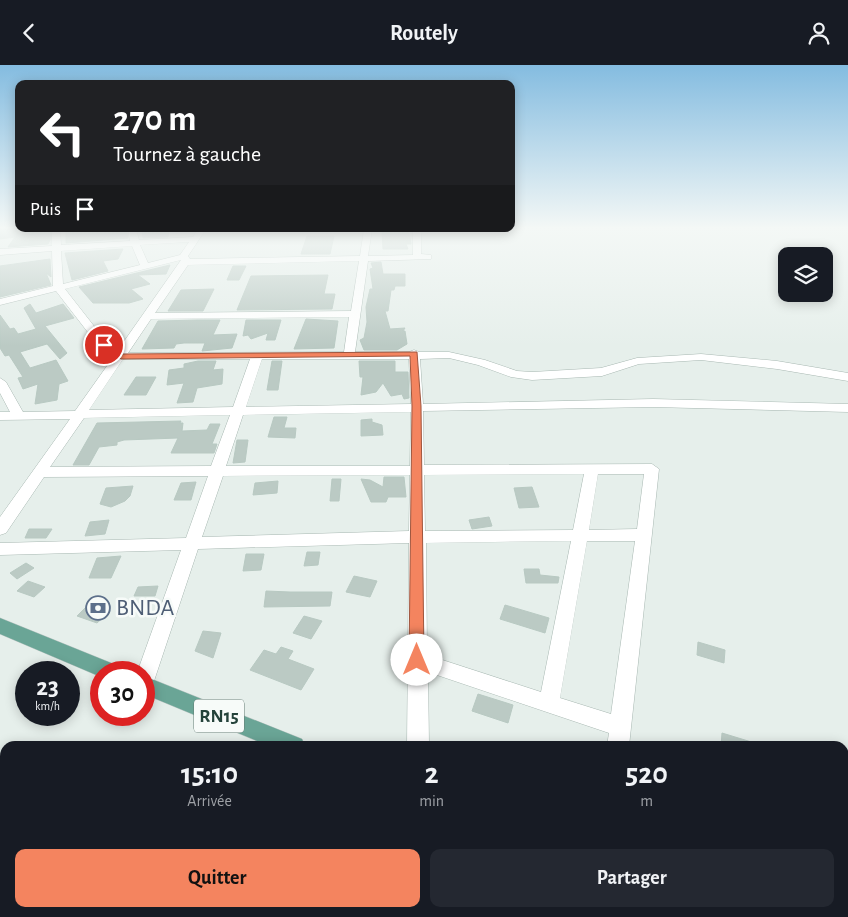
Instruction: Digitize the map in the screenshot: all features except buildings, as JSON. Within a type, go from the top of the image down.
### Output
[{"type":"main road","points":[[0,626],[90,663]]},
{"type":"main road","name":"RN15","points":[[155,688],[282,741]]},
{"type":"street","points":[[57,267],[58,287],[104,345],[121,356],[414,353],[449,355],[482,362],[501,370],[532,376],[602,372],[637,361],[659,358],[701,357],[777,365],[848,377]]},
{"type":"street","points":[[0,302],[138,267]]},
{"type":"street","points":[[0,529],[149,316],[180,267]]},
{"type":"street","points":[[349,355],[363,267]]},
{"type":"street","points":[[149,316],[355,314]]},
{"type":"street","points":[[414,353],[417,406],[418,741]]},
{"type":"street","points":[[152,661],[257,356]]},
{"type":"street","points":[[0,382],[18,415]]},
{"type":"street","points":[[0,416],[417,406],[697,403],[848,409]]},
{"type":"street","points":[[549,704],[592,469]]},
{"type":"street","points":[[40,472],[652,469],[619,737],[549,704],[417,660]]},
{"type":"street","points":[[0,549],[417,537],[644,535]]},
{"type":"place","name":"BNDA","points":[[98,608]]},
{"type":"route","points":[[104,345],[121,356],[414,353],[417,406],[417,660]]}]
